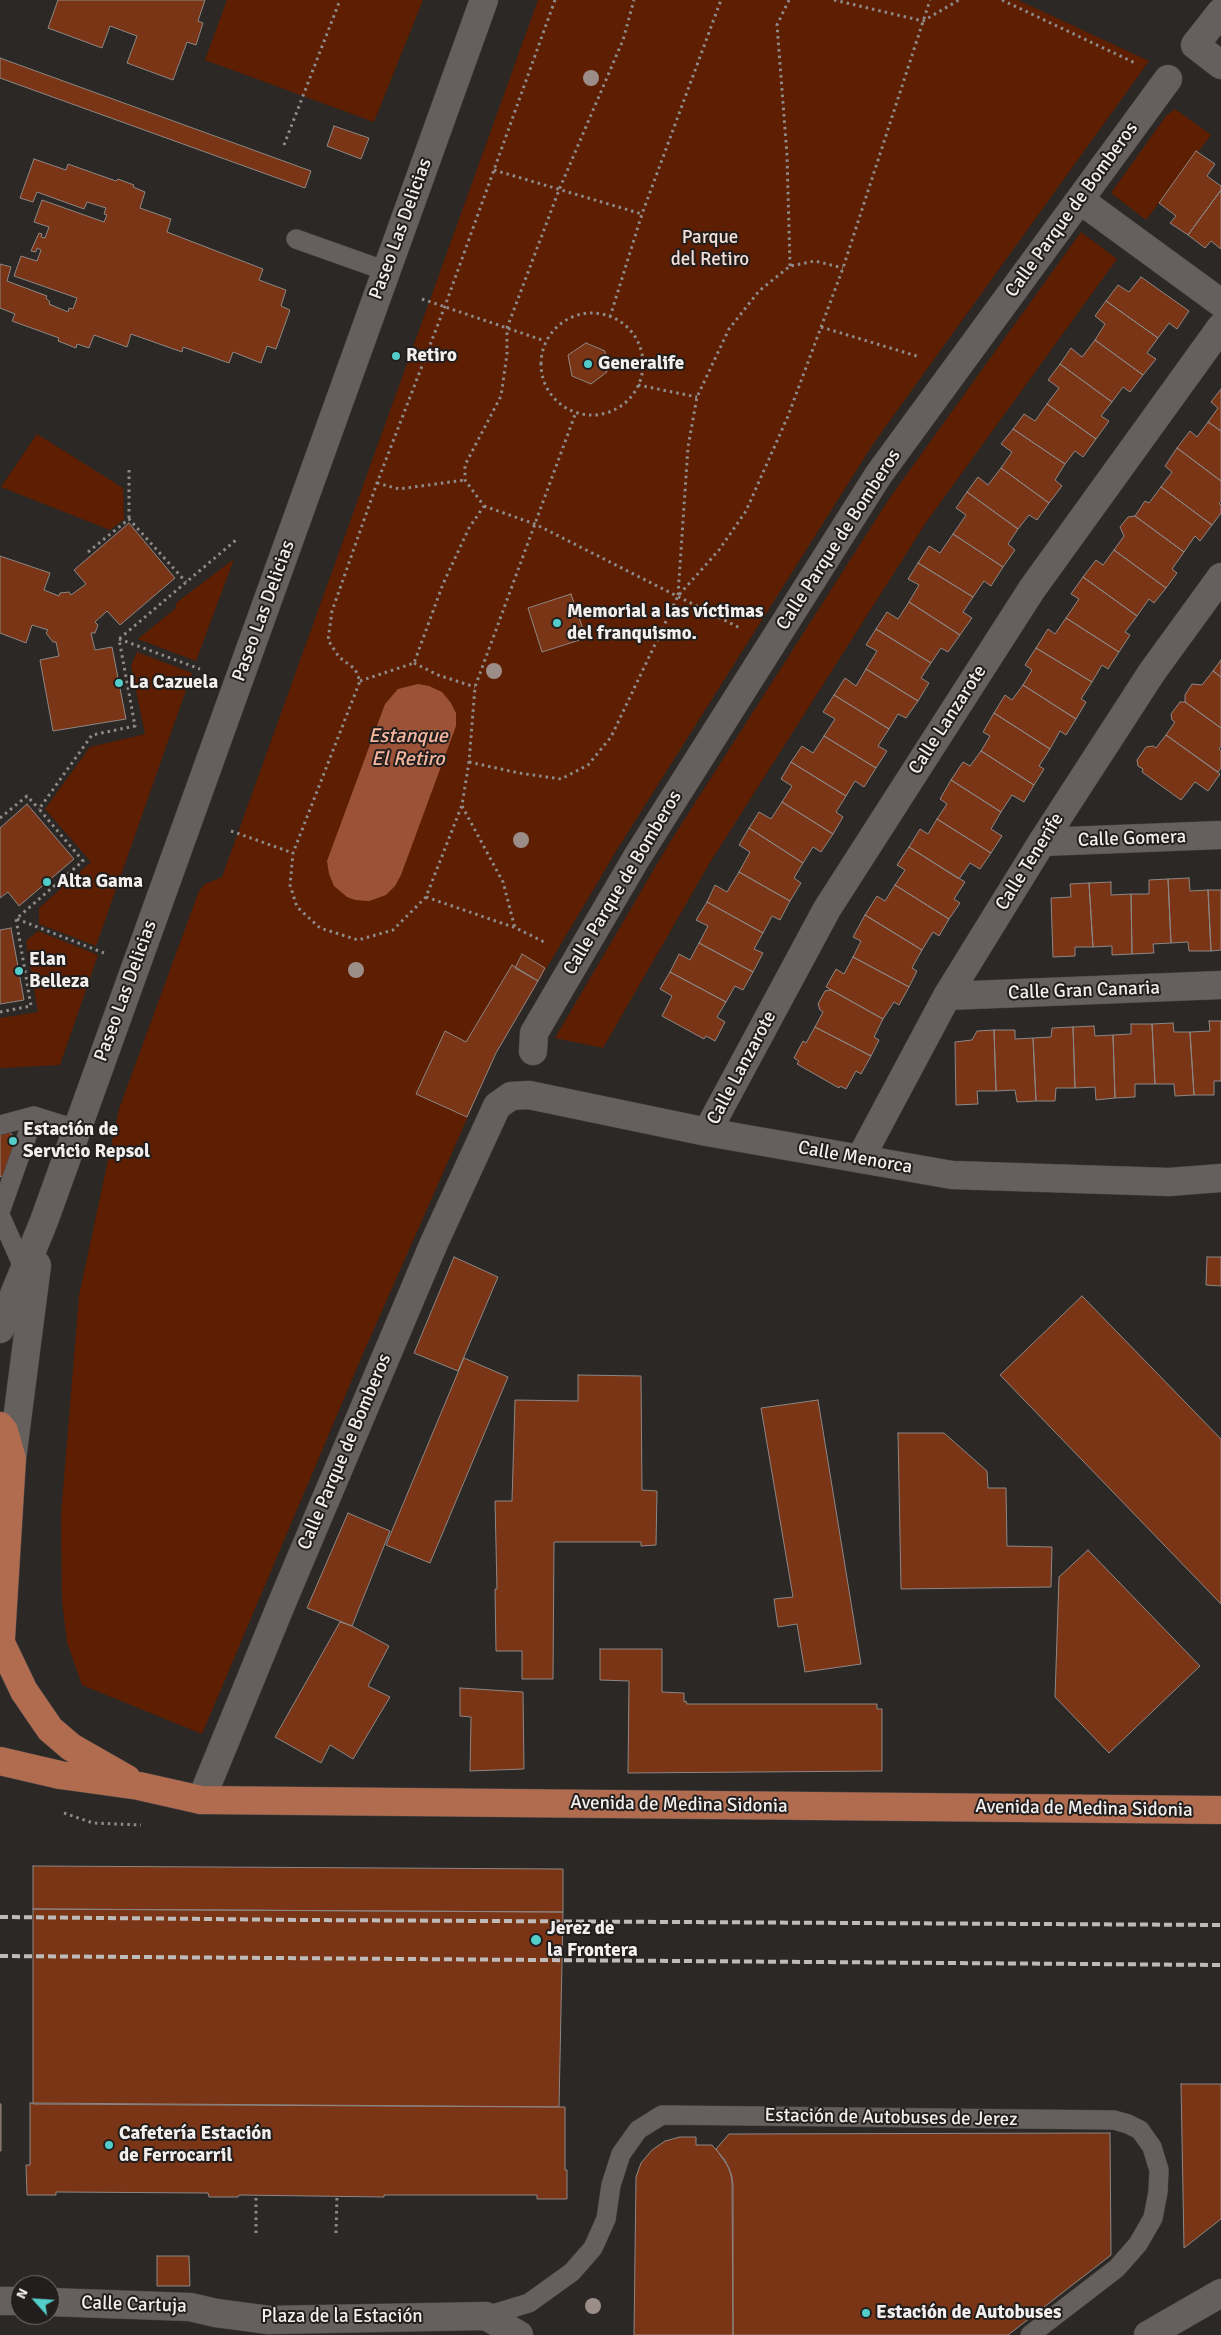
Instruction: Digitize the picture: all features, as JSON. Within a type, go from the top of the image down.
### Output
[{"type":"main road","points":[[0,1426],[4,1431],[12,1459],[0,1649]]},
{"type":"main road","name":"Avenida de Medina Sidonia","points":[[0,1649],[50,1730],[71,1747],[139,1786]]},
{"type":"main road","name":"Avenida de Medina Sidonia","points":[[0,1761],[60,1775],[139,1786],[201,1800],[1221,1810]]},
{"type":"street","name":"Paseo Las Delicias","points":[[0,1329],[44,1221],[484,0]]},
{"type":"street","points":[[1221,12],[1195,45],[1221,65]]},
{"type":"street","name":"Calle Parque de Bomberos","points":[[533,1051],[534,1033],[575,960],[637,857],[879,474],[1168,79]]},
{"type":"street","points":[[1080,200],[1221,304]]},
{"type":"street","name":"Calle Lanzarote","points":[[708,1132],[838,892],[1032,589],[1221,327]]},
{"type":"street","name":"Calle Tenerife","points":[[860,1159],[947,996],[1042,842],[1152,672],[1221,577]]},
{"type":"street","name":"Calle Gomera","points":[[1042,842],[1221,836]]},
{"type":"street","name":"Calle Gran Canaria","points":[[947,996],[1221,985]]},
{"type":"street","name":"Calle Menorca","points":[[497,1106],[511,1096],[529,1095],[708,1132],[952,1175],[1169,1182],[1221,1178]]},
{"type":"street","name":"Calle Parque de Bomberos","points":[[201,1800],[288,1587],[434,1243],[497,1106]]},
{"type":"street","name":"Paseo Las Delicias","points":[[12,1459],[27,1330],[44,1221]]},
{"type":"street","points":[[1148,2335],[1221,2293]]},
{"type":"street","name":"Calle Cartuja","points":[[60,2302],[190,2306],[224,2324]]},
{"type":"street","points":[[486,2316],[519,2335]]},
{"type":"street","name":"Plaza de la Estación","points":[[224,2324],[269,2320],[486,2316]]},
{"type":"lane","points":[[296,239],[386,271]]},
{"type":"lane","points":[[0,1125],[34,1116],[76,1129]]},
{"type":"lane","points":[[24,1269],[0,1213],[34,1116]]},
{"type":"lane","name":"Estación de Autobuses de Jerez","points":[[486,2316],[529,2302],[572,2272],[593,2248],[606,2219],[611,2185],[621,2154],[638,2130],[662,2115],[1114,2120],[1128,2124],[1140,2130],[1152,2147],[1159,2170],[1158,2192],[1153,2218],[1138,2244],[1117,2268],[1030,2335]]},
{"type":"path","points":[[284,145],[340,0]]},
{"type":"path","points":[[554,0],[445,306],[377,483],[332,611],[328,640],[339,657],[355,669],[360,681],[293,853],[290,885],[297,906],[320,928],[358,940],[393,930],[426,897],[462,805],[469,762],[475,686],[576,412]]},
{"type":"path","points":[[634,0],[622,40],[559,190],[507,328],[507,354],[501,396],[465,465],[465,480],[484,506],[535,524],[772,644]]},
{"type":"path","points":[[610,316],[642,214],[721,0]]},
{"type":"path","points":[[789,0],[777,25],[787,155],[790,266]]},
{"type":"path","points":[[834,0],[923,21],[959,0]]},
{"type":"path","points":[[469,762],[561,780],[588,765],[611,737],[678,596],[719,550],[746,511],[788,416],[843,268],[930,0]]},
{"type":"path","points":[[1002,0],[1168,79]]},
{"type":"path","points":[[494,170],[642,214]]},
{"type":"path","points":[[678,596],[685,472],[697,397],[729,330],[759,291],[790,266],[815,261],[843,268]]},
{"type":"path","points":[[422,299],[546,341]]},
{"type":"path","points":[[588,312],[610,316],[621,322],[634,334],[642,350],[643,368],[638,385],[629,398],[617,409],[602,414],[576,412],[556,401],[546,388],[541,373],[541,356],[546,341],[556,327],[571,317],[588,312]]},
{"type":"path","points":[[821,328],[957,367]]},
{"type":"path","points":[[638,385],[697,397]]},
{"type":"path","points":[[129,470],[129,519],[186,582]]},
{"type":"path","points":[[377,483],[400,489],[465,480]]},
{"type":"path","points":[[414,663],[444,584],[470,528],[484,506]]},
{"type":"path","points":[[88,552],[129,519]]},
{"type":"path","points":[[119,639],[236,540]]},
{"type":"path","points":[[119,639],[200,669]]},
{"type":"path","points":[[39,809],[92,735],[135,726],[119,639]]},
{"type":"path","points":[[360,681],[414,663],[438,675],[475,686]]},
{"type":"path","points":[[0,818],[27,796],[83,861],[16,919]]},
{"type":"path","points":[[462,805],[503,882],[516,928]]},
{"type":"path","points":[[231,831],[293,853]]},
{"type":"path","points":[[426,897],[516,928],[575,960]]},
{"type":"path","points":[[16,919],[107,954]]},
{"type":"path","points":[[0,1012],[31,1006],[16,919]]},
{"type":"path","points":[[256,2195],[256,2233]]},
{"type":"path","points":[[336,2196],[336,2233]]},
{"type":"green space","points":[[227,0],[423,0],[374,122],[205,60]]},
{"type":"green space","name":"Parque del Retiro","points":[[538,0],[1018,0],[1149,61],[873,444],[618,848],[496,1053],[362,1356],[202,1734],[82,1685],[67,1642],[62,1601],[61,1515],[79,1296],[119,1109],[199,891],[205,884],[222,877]]},
{"type":"green space","points":[[1175,109],[1211,135],[1146,220],[1111,193],[1166,116]]},
{"type":"green space","points":[[1081,232],[1117,259],[927,521],[709,864],[603,1048],[555,1038],[670,842],[889,499]]},
{"type":"green space","points":[[37,434],[123,488],[124,519],[110,530],[1,487]]},
{"type":"green space","points":[[234,559],[196,661],[138,639],[176,608],[176,603]]},
{"type":"green space","points":[[137,652],[192,673],[96,946],[39,924],[39,908],[91,862],[45,809],[90,747],[145,734],[131,666]]},
{"type":"green space","points":[[38,931],[98,955],[60,1065],[0,1068],[0,1018],[38,1012],[26,941]]},
{"type":"water","name":"Estanque El Retiro","points":[[418,684],[429,686],[442,692],[456,713],[456,726],[401,875],[395,886],[386,895],[375,899],[369,901],[355,900],[347,897],[334,886],[329,874],[327,861],[385,704],[398,689]]},
{"type":"building","points":[[58,0],[205,0],[198,21],[203,23],[196,45],[187,42],[173,80],[127,63],[137,36],[110,26],[102,48],[48,28]]},
{"type":"building","points":[[0,58],[311,171],[305,188],[0,78]]},
{"type":"building","points":[[334,126],[369,138],[361,159],[327,146]]},
{"type":"building","points":[[1196,151],[1215,164],[1207,176],[1221,186],[1221,190],[1188,235],[1170,223],[1176,216],[1159,203]]},
{"type":"building","points":[[34,159],[66,170],[68,164],[116,181],[118,179],[134,185],[133,187],[145,192],[140,208],[171,219],[167,232],[263,269],[259,280],[286,290],[281,306],[290,310],[276,349],[267,346],[261,363],[233,352],[229,363],[183,347],[182,352],[131,334],[127,347],[94,335],[89,348],[77,344],[76,348],[58,341],[59,338],[12,321],[15,314],[0,308],[0,264],[11,267],[7,281],[47,296],[49,304],[68,312],[69,308],[73,309],[77,298],[14,276],[21,256],[37,261],[41,250],[37,248],[36,252],[31,251],[39,233],[42,234],[41,237],[45,238],[49,227],[34,222],[42,200],[104,222],[107,215],[104,214],[106,208],[87,202],[84,209],[37,192],[33,202],[20,198]]},
{"type":"building","points":[[1221,190],[1221,249],[1211,241],[1205,248],[1188,235]]},
{"type":"building","points":[[1141,277],[1189,311],[1177,329],[1169,323],[1158,338],[1106,301],[1118,285],[1129,292]]},
{"type":"building","points":[[1106,301],[1158,338],[1147,353],[1156,359],[1143,375],[1095,340],[1105,324],[1095,316]]},
{"type":"building","points":[[1095,340],[1143,375],[1130,392],[1123,387],[1112,402],[1060,364],[1071,348],[1082,357]]},
{"type":"building","name":"Generalife","points":[[586,343],[605,351],[607,372],[591,384],[572,376],[568,355]]},
{"type":"building","points":[[1060,364],[1112,402],[1101,416],[1109,421],[1096,439],[1047,404],[1059,388],[1048,380]]},
{"type":"building","points":[[1221,389],[1221,431],[1208,422],[1218,408],[1211,402]]},
{"type":"building","points":[[1047,404],[1096,439],[1083,457],[1075,451],[1065,464],[1013,429],[1024,414],[1035,421]]},
{"type":"building","points":[[1208,422],[1221,431],[1221,481],[1177,448],[1190,431],[1197,437]]},
{"type":"building","points":[[1013,429],[1065,464],[1055,480],[1062,486],[1049,503],[1001,468],[1012,452],[1001,444]]},
{"type":"building","points":[[1177,448],[1221,481],[1221,501],[1219,504],[1221,505],[1221,513],[1212,525],[1161,487],[1172,472],[1165,466]]},
{"type":"building","points":[[1001,468],[1049,503],[1037,520],[1029,515],[1018,529],[967,492],[978,477],[988,485]]},
{"type":"building","points":[[1161,487],[1212,525],[1200,541],[1195,536],[1184,552],[1135,516],[1145,501],[1149,503]]},
{"type":"building","points":[[967,492],[1018,529],[1008,544],[1015,550],[1003,567],[953,534],[966,515],[956,508]]},
{"type":"building","points":[[1135,516],[1184,552],[1172,569],[1177,573],[1166,588],[1114,550],[1124,536],[1120,527],[1128,517]]},
{"type":"building","points":[[129,523],[175,578],[120,625],[107,611],[95,622],[98,625],[95,633],[91,633],[95,650],[112,647],[126,719],[53,731],[40,660],[59,656],[56,642],[53,642],[46,633],[48,630],[32,625],[26,643],[0,633],[0,556],[50,573],[44,590],[59,596],[60,593],[69,592],[71,595],[86,584],[74,570]]},
{"type":"building","points":[[953,534],[1003,567],[991,586],[984,581],[973,597],[918,563],[929,546],[940,553]]},
{"type":"building","points":[[1114,550],[1166,588],[1154,603],[1149,599],[1137,616],[1083,577],[1096,560],[1103,565]]},
{"type":"building","points":[[918,563],[973,597],[963,612],[972,618],[960,635],[909,602],[919,585],[908,579]]},
{"type":"building","points":[[1083,577],[1137,616],[1125,632],[1130,635],[1119,652],[1066,618],[1079,599],[1071,594]]},
{"type":"building","name":"Memorial a las víctimas del franquismo.","points":[[571,594],[586,638],[542,652],[528,608]]},
{"type":"building","points":[[909,602],[960,635],[948,652],[941,648],[931,663],[876,629],[887,612],[898,619]]},
{"type":"building","points":[[1066,618],[1119,652],[1108,669],[1102,665],[1092,682],[1036,648],[1048,629],[1055,634]]},
{"type":"building","points":[[876,629],[931,663],[921,678],[929,683],[918,701],[866,669],[877,651],[866,645]]},
{"type":"building","points":[[1036,648],[1092,682],[1081,699],[1086,702],[1076,719],[1023,685],[1032,670],[1025,665]]},
{"type":"building","points":[[1221,660],[1221,677],[1213,671]]},
{"type":"building","points":[[866,669],[918,701],[906,718],[898,714],[889,729],[834,695],[845,678],[856,686]]},
{"type":"building","points":[[1213,671],[1221,677],[1221,728],[1185,702],[1185,695],[1192,684],[1202,685]]},
{"type":"building","points":[[1023,685],[1076,719],[1066,735],[1060,731],[1050,749],[994,713],[1005,695],[1012,700]]},
{"type":"building","points":[[834,695],[889,729],[878,746],[887,751],[876,768],[824,736],[835,719],[823,712]]},
{"type":"building","points":[[1180,702],[1185,702],[1221,728],[1221,746],[1219,749],[1221,751],[1221,768],[1218,772],[1166,735],[1175,722],[1172,720],[1171,714]]},
{"type":"building","points":[[994,713],[1050,749],[1039,766],[1044,769],[1034,785],[981,751],[990,736],[983,732]]},
{"type":"building","points":[[1166,735],[1220,774],[1208,791],[1195,782],[1181,800],[1142,772],[1143,769],[1138,766],[1137,760],[1146,747],[1153,746],[1156,748]]},
{"type":"building","points":[[824,736],[876,768],[864,787],[855,781],[846,796],[791,762],[802,746],[813,753]]},
{"type":"building","points":[[981,751],[1034,785],[1024,802],[1012,795],[1001,812],[951,780],[963,762],[970,766]]},
{"type":"building","points":[[791,762],[846,796],[836,812],[843,817],[833,834],[782,802],[792,786],[781,779]]},
{"type":"building","points":[[951,780],[1001,812],[991,829],[1002,836],[991,853],[937,819],[947,804],[940,799]]},
{"type":"building","points":[[782,802],[833,834],[821,852],[813,847],[803,863],[749,828],[759,812],[771,819]]},
{"type":"building","points":[[27,804],[74,859],[19,906],[8,892],[0,898],[0,828]]},
{"type":"building","points":[[937,819],[991,853],[980,869],[970,863],[959,879],[909,847],[920,829],[928,834]]},
{"type":"building","points":[[749,828],[803,863],[794,878],[801,883],[790,901],[739,872],[750,852],[739,845]]},
{"type":"building","points":[[909,847],[965,882],[954,899],[960,903],[949,919],[895,885],[905,870],[897,865]]},
{"type":"building","points":[[739,872],[790,901],[780,920],[772,916],[763,933],[707,902],[715,885],[727,892]]},
{"type":"building","points":[[1189,878],[1190,891],[1208,890],[1211,951],[1189,951],[1188,942],[1171,943],[1168,879]]},
{"type":"building","points":[[1168,879],[1171,943],[1153,944],[1154,953],[1132,954],[1131,894],[1149,894],[1149,880]]},
{"type":"building","points":[[1111,882],[1111,895],[1131,894],[1132,954],[1112,955],[1112,946],[1093,947],[1089,883]]},
{"type":"building","points":[[1089,883],[1093,947],[1075,947],[1075,956],[1053,957],[1051,898],[1071,897],[1070,884]]},
{"type":"building","points":[[895,885],[949,919],[939,936],[933,932],[922,950],[865,915],[877,896],[885,901]]},
{"type":"building","points":[[1208,890],[1221,890],[1221,950],[1211,951]]},
{"type":"building","points":[[707,902],[763,933],[754,949],[763,953],[753,972],[699,943],[708,926],[696,920]]},
{"type":"building","points":[[865,915],[922,950],[912,968],[917,971],[909,987],[853,957],[861,941],[853,937]]},
{"type":"building","points":[[11,928],[24,1000],[0,1004],[0,930]]},
{"type":"building","points":[[699,943],[753,972],[743,990],[735,986],[726,1002],[670,972],[679,954],[690,960]]},
{"type":"building","points":[[522,954],[545,968],[538,981],[515,968]]},
{"type":"building","points":[[853,957],[909,987],[899,1005],[894,1002],[883,1019],[826,987],[836,969],[844,974]]},
{"type":"building","points":[[512,965],[538,981],[496,1053],[467,1117],[416,1094],[445,1031],[466,1042]]},
{"type":"building","points":[[670,972],[726,1002],[717,1017],[725,1022],[715,1041],[706,1036],[704,1039],[662,1016],[672,996],[660,989]]},
{"type":"building","points":[[831,990],[883,1019],[874,1037],[879,1040],[871,1056],[815,1027],[823,1012],[818,1004],[825,991]]},
{"type":"building","points":[[1209,1021],[1221,1021],[1221,1081],[1214,1081],[1214,1095],[1194,1095],[1190,1032],[1210,1031]]},
{"type":"building","points":[[1173,1023],[1174,1032],[1190,1032],[1194,1095],[1175,1096],[1174,1084],[1155,1084],[1152,1024]]},
{"type":"building","points":[[1131,1024],[1152,1024],[1155,1084],[1135,1084],[1135,1097],[1115,1098],[1113,1035],[1131,1034]]},
{"type":"building","points":[[1094,1026],[1095,1036],[1113,1035],[1115,1098],[1096,1100],[1095,1087],[1075,1088],[1073,1027]]},
{"type":"building","points":[[815,1027],[871,1056],[861,1074],[856,1071],[846,1089],[840,1086],[839,1088],[797,1064],[799,1061],[794,1058],[803,1041],[806,1043]]},
{"type":"building","points":[[1073,1027],[1075,1088],[1056,1088],[1055,1101],[1036,1101],[1033,1038],[1051,1037],[1052,1028]]},
{"type":"building","points":[[994,1030],[1015,1030],[1015,1039],[1033,1038],[1036,1101],[1017,1102],[1015,1090],[996,1091]]},
{"type":"building","points":[[994,1030],[996,1091],[977,1091],[978,1104],[956,1105],[955,1042],[972,1040],[977,1031]]},
{"type":"building","points":[[0,1120],[21,1146],[11,1172],[0,1177]]},
{"type":"building","points":[[454,1257],[498,1277],[458,1371],[414,1353]]},
{"type":"building","points":[[1207,1257],[1221,1257],[1221,1286],[1206,1285]]},
{"type":"building","points":[[1082,1296],[1221,1439],[1221,1604],[1000,1375]]},
{"type":"building","points":[[464,1358],[508,1377],[430,1563],[386,1545]]},
{"type":"building","points":[[578,1375],[641,1376],[642,1490],[657,1491],[656,1545],[641,1546],[641,1542],[554,1542],[553,1679],[522,1679],[522,1651],[496,1651],[495,1501],[512,1501],[515,1400],[578,1401]]},
{"type":"building","points":[[818,1400],[861,1664],[805,1672],[797,1624],[778,1627],[774,1599],[793,1597],[761,1408]]},
{"type":"building","points":[[898,1433],[944,1433],[987,1471],[988,1488],[1006,1488],[1007,1546],[1052,1547],[1051,1587],[901,1589]]},
{"type":"building","points":[[348,1513],[390,1531],[352,1626],[307,1608]]},
{"type":"building","points":[[1088,1550],[1200,1666],[1109,1753],[1055,1697],[1059,1577]]},
{"type":"building","points":[[340,1622],[352,1626],[389,1646],[368,1686],[390,1697],[353,1759],[330,1745],[321,1763],[275,1737]]},
{"type":"building","points":[[600,1649],[662,1649],[662,1692],[684,1693],[684,1702],[686,1701],[687,1704],[877,1704],[877,1709],[882,1709],[882,1771],[628,1773],[629,1681],[600,1680]]},
{"type":"building","points":[[460,1688],[523,1692],[524,1769],[470,1771],[471,1717],[460,1716]]},
{"type":"building","points":[[33,1866],[563,1869],[563,1912],[33,1909]]},
{"type":"building","points":[[33,1909],[563,1912],[559,2107],[33,2104]]},
{"type":"building","points":[[1181,2084],[1221,2084],[1221,2219],[1184,2248]]},
{"type":"building","points":[[30,2103],[565,2107],[567,2199],[537,2199],[537,2195],[384,2195],[384,2197],[239,2195],[238,2197],[209,2197],[208,2193],[56,2192],[56,2195],[27,2195],[26,2165],[30,2165]]},
{"type":"building","points":[[1,2104],[1,2151],[0,2151]]},
{"type":"building","points":[[1110,2133],[1111,2255],[1008,2335],[733,2335],[733,2184],[729,2168],[716,2149],[729,2134]]},
{"type":"building","points":[[680,2137],[696,2137],[696,2145],[712,2145],[725,2160],[732,2176],[733,2335],[634,2335],[636,2177],[641,2163],[652,2150],[665,2141]]},
{"type":"building","points":[[157,2256],[189,2256],[190,2286],[157,2286]]},
{"type":"railway","points":[[0,1917],[1221,1925]]},
{"type":"railway","points":[[0,1956],[1221,1965]]},
{"type":"place","name":"Retiro","points":[[396,356]]},
{"type":"place","name":"Generalife","points":[[588,364]]},
{"type":"place","name":"Memorial a las víctimas del franquismo.","points":[[557,623]]},
{"type":"place","name":"La Cazuela","points":[[119,683]]},
{"type":"place","name":"Alta Gama","points":[[47,882]]},
{"type":"place","name":"Elan Belleza","points":[[19,971]]},
{"type":"place","name":"Estación de Servicio Repsol","points":[[13,1141]]},
{"type":"place","name":"Jerez de la Frontera","points":[[536,1940]]},
{"type":"place","name":"Cafetería Estación de Ferrocarril","points":[[109,2145]]},
{"type":"place","name":"Estación de Autobuses","points":[[866,2313]]}]
